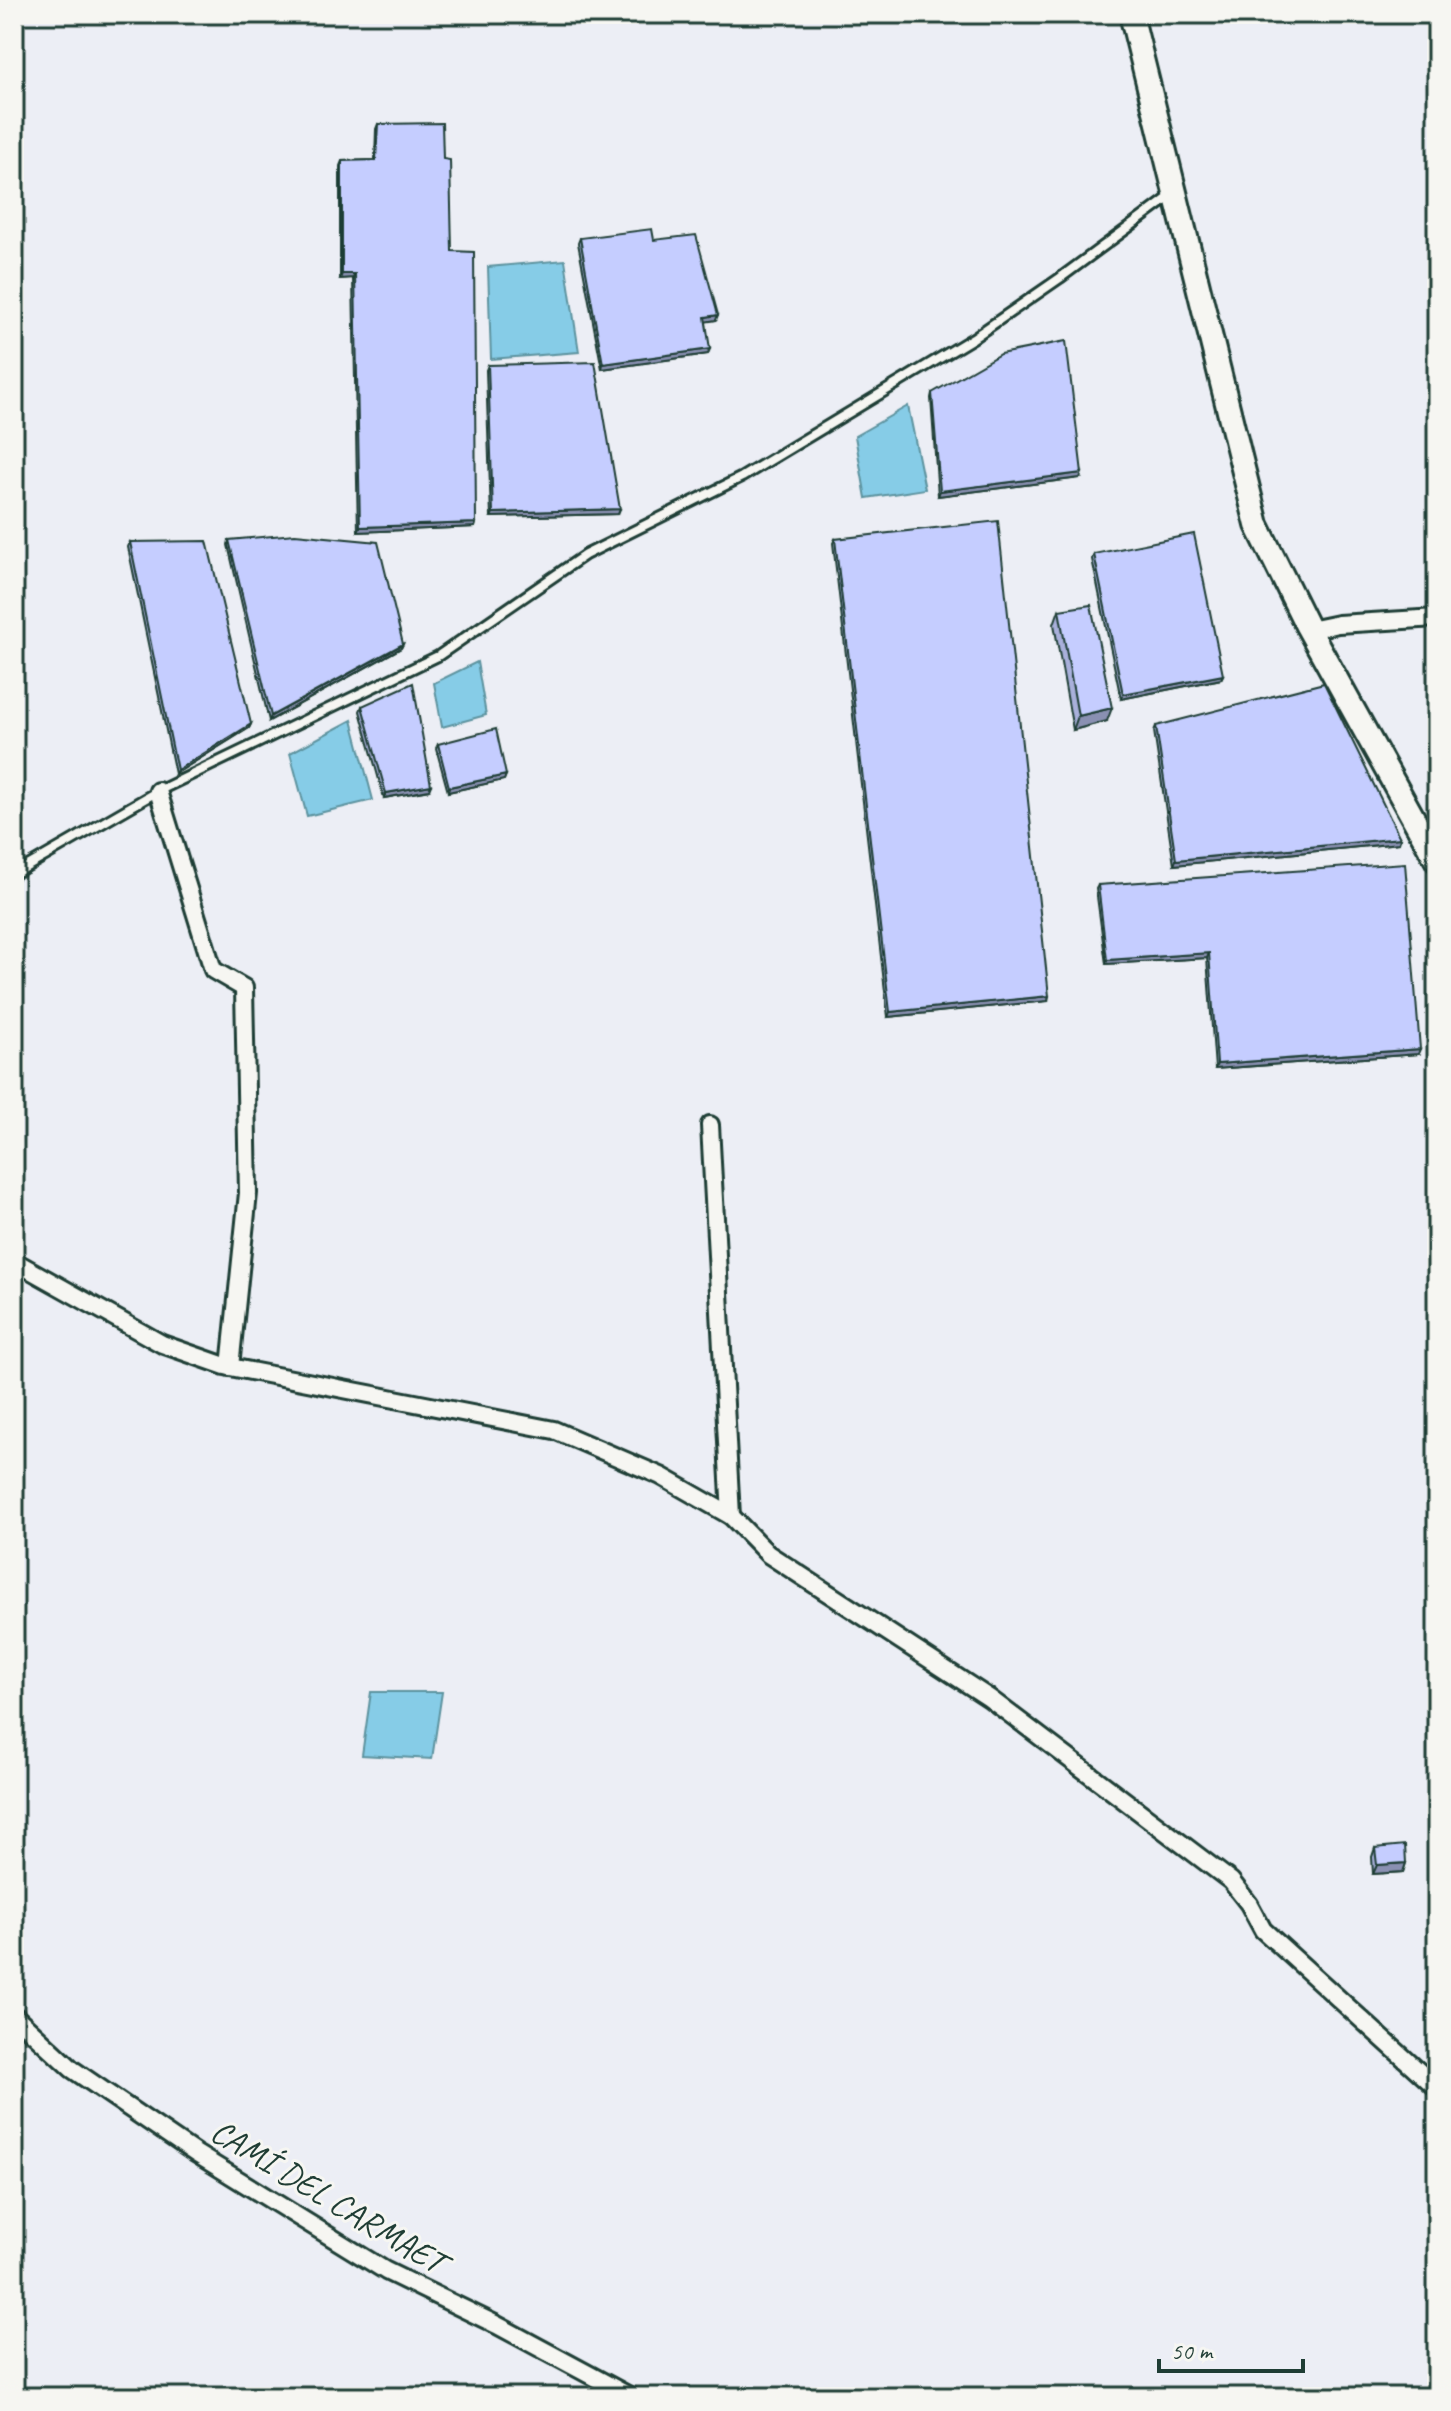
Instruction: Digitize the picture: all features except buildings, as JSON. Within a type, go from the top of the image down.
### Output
[{"type":"main road","points":[[1131,14],[1257,525],[1309,630],[1437,861]]},
{"type":"street","points":[[1309,630],[1338,624],[1437,618]]},
{"type":"street","points":[[158,791],[213,970],[244,988],[248,1193],[230,1367]]},
{"type":"street","points":[[710,1125],[731,1516]]},
{"type":"street","points":[[14,1261],[162,1344],[230,1367],[554,1430],[661,1476],[731,1516],[768,1554],[989,1698],[1231,1881],[1249,1904],[1263,1930],[1437,2088]]},
{"type":"street","name":"CAMÍ DEL CARMAET","points":[[14,2015],[72,2069],[195,2153],[386,2271],[497,2325],[631,2397]]},
{"type":"lane","points":[[14,874],[158,791],[438,656],[585,555],[742,477],[973,338],[1176,192]]},
{"type":"water","points":[[565,260],[579,352],[491,359],[488,267]]},
{"type":"water","points":[[908,406],[925,489],[866,498],[855,436]]},
{"type":"water","points":[[477,662],[486,715],[442,727],[434,683]]},
{"type":"water","points":[[352,720],[373,800],[307,816],[290,753]]},
{"type":"water","points":[[371,1692],[442,1692],[432,1759],[362,1755]]}]
